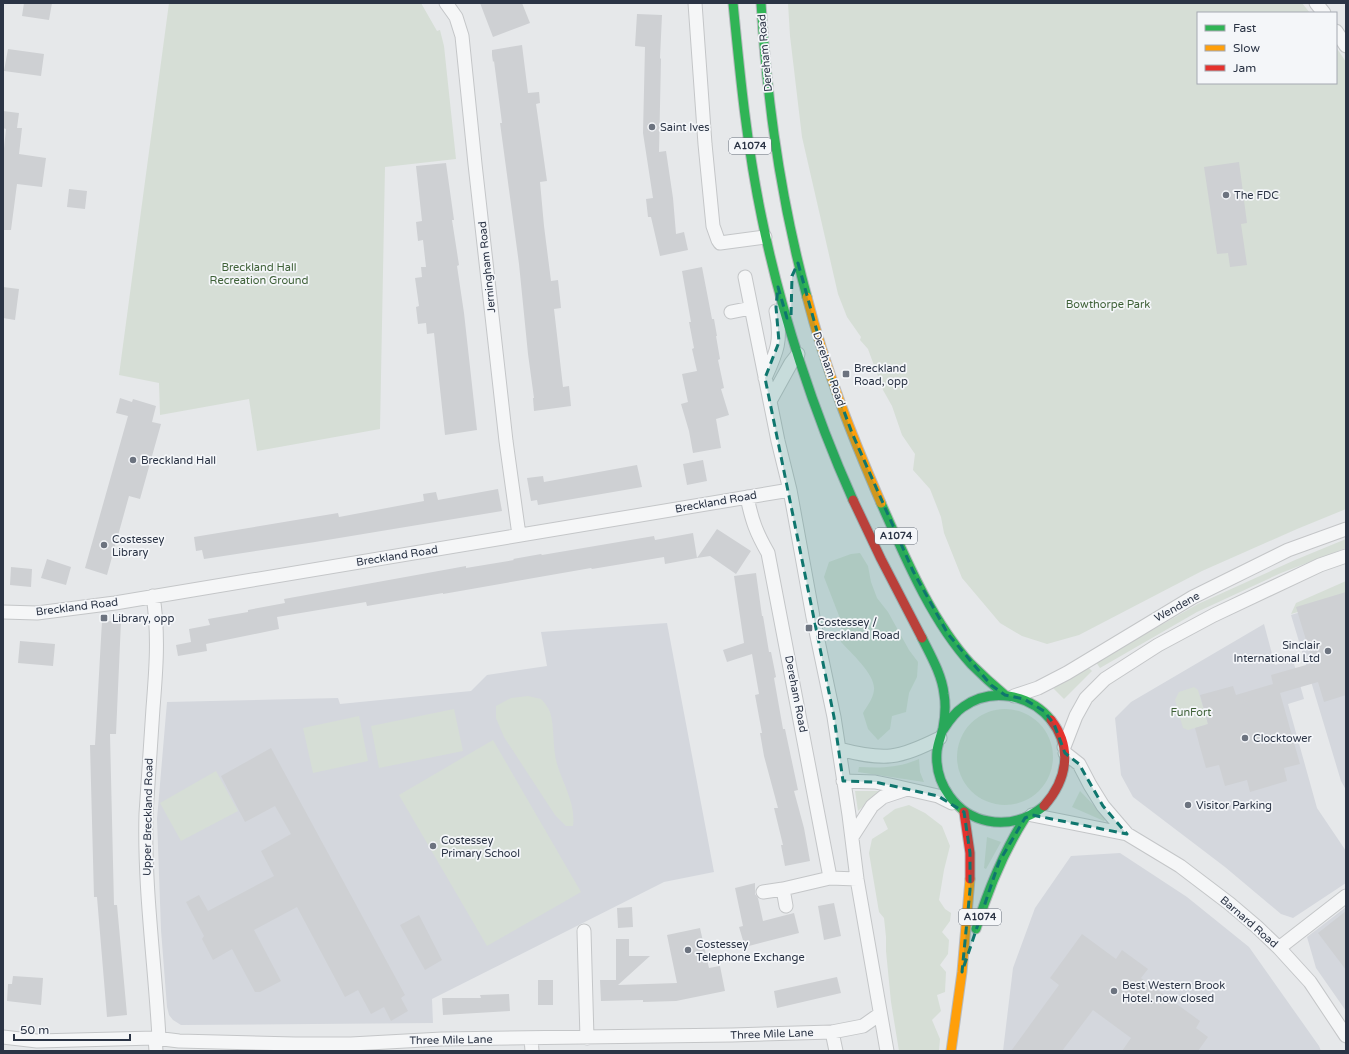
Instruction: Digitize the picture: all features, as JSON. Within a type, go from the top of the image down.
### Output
[{"type":"highway","name":"Dereham Road","points":[[733,3],[742,95],[765,237],[778,287],[802,350],[822,424],[858,511],[884,567],[933,660],[943,689],[946,711],[937,747],[938,770],[945,790],[960,808],[978,819],[992,822],[1007,822],[1028,817]]},
{"type":"highway","name":"Dereham Road","points":[[761,3],[767,86],[777,158],[798,263],[808,304],[823,353],[843,408],[886,514],[910,564],[948,634],[975,668],[991,685],[1010,695],[1024,699],[1044,711],[1054,724],[1064,750],[1063,772],[1058,788],[1044,806],[1028,817],[1012,837],[999,862],[987,892],[962,972]]},
{"type":"highway","points":[[792,276],[798,263]]},
{"type":"highway","name":"Dereham Road","points":[[941,734],[957,711],[974,700],[992,695],[1010,695]]},
{"type":"highway","name":"Dereham Road","points":[[951,1051],[962,972],[970,882],[970,853],[960,808]]},
{"type":"street","name":"Jerningham Road","points":[[446,3],[456,17],[462,36],[506,441],[519,535]]},
{"type":"street","points":[[695,3],[704,144],[713,226],[720,243],[765,237]]},
{"type":"street","points":[[1316,3],[1323,12]]},
{"type":"street","points":[[1337,32],[1346,46]]},
{"type":"street","points":[[745,277],[765,378],[790,490],[813,617],[834,717],[857,879],[887,1051]]},
{"type":"street","name":"Dereham Road","points":[[765,378],[773,361],[779,342],[779,326],[776,307],[778,287]]},
{"type":"street","points":[[730,312],[751,308]]},
{"type":"street","points":[[770,401],[791,363],[802,350]]},
{"type":"street","name":"Breckland Road","points":[[3,612],[36,613],[115,603],[790,490]]},
{"type":"street","name":"Dereham Road","points":[[747,497],[752,520],[768,553],[829,872]]},
{"type":"street","name":"Wendene","points":[[1010,695],[1054,680],[1193,597],[1250,568],[1288,550],[1346,529]]},
{"type":"street","points":[[1064,750],[1076,716],[1086,698],[1105,679],[1158,645],[1214,615],[1320,565],[1346,556]]},
{"type":"street","name":"Upper Breckland Road","points":[[153,596],[157,635],[156,669],[146,814],[147,884],[157,1042]]},
{"type":"street","name":"Dereham Road","points":[[839,749],[863,755],[889,757],[909,753],[941,734]]},
{"type":"street","name":"Barnard Road","points":[[1064,750],[1079,764],[1103,806],[1127,834],[1180,866],[1257,926],[1310,982],[1346,1036]]},
{"type":"street","name":"Dereham Road","points":[[844,781],[875,782],[908,789],[938,796],[960,808]]},
{"type":"street","points":[[852,837],[872,806],[883,797],[908,789]]},
{"type":"street","name":"Barnard Road","points":[[1028,817],[1127,834]]},
{"type":"street","points":[[763,892],[830,878],[857,879]]},
{"type":"street","points":[[783,889],[786,906]]},
{"type":"street","points":[[1279,948],[1346,896]]},
{"type":"street","points":[[584,932],[587,1038]]},
{"type":"street","name":"Three Mile Lane","points":[[3,1037],[37,1041],[179,1041],[351,1047],[442,1039],[532,1045],[587,1038],[832,1032],[863,1026],[880,1014]]},
{"type":"street","points":[[832,1032],[836,1051]]},
{"type":"highlighted area","points":[[798,263],[825,360],[852,433],[913,571],[948,634],[991,685],[1005,695],[1024,699],[1044,711],[1054,724],[1065,753],[1079,764],[1103,806],[1127,834],[1032,815],[1025,818],[999,862],[962,972],[970,890],[970,853],[964,812],[938,796],[875,782],[843,781],[834,717],[765,378],[779,342],[776,307],[778,287],[787,318],[791,317],[792,276]]},
{"type":"shaded area","name":"Sinclair International Ltd","points":[[1346,598],[1346,790],[1341,781],[1291,615]]},
{"type":"shaded area","name":"Costessey Primary School","points":[[667,623],[714,872],[664,882],[432,999],[433,1023],[181,1025],[173,1020],[169,1015],[167,1007],[161,930],[157,819],[167,702],[338,698],[340,704],[471,691],[487,675],[547,666],[541,632]]},
{"type":"shaded area","points":[[1264,624],[1275,665],[1293,660],[1304,699],[1288,704],[1317,808],[1346,851],[1346,883],[1293,918],[1281,914],[1225,867],[1133,797],[1121,775],[1115,718],[1131,702]]},
{"type":"shaded area","points":[[1120,853],[1187,897],[1249,947],[1319,1046],[1321,1051],[1003,1051],[1013,968],[1035,908],[1071,856]]},
{"type":"shaded area","points":[[1346,907],[1346,1011],[1316,968],[1307,937]]},
{"type":"green space","name":"Breckland Hall Recreation Ground","points":[[169,3],[421,3],[437,31],[440,30],[444,46],[456,159],[385,167],[380,429],[257,451],[249,399],[160,415],[159,383],[119,375]]},
{"type":"green space","name":"Bowthorpe Park","points":[[788,3],[1302,3],[1309,12],[1197,12],[1197,84],[1337,84],[1337,48],[1346,62],[1346,509],[1202,571],[1079,635],[1047,644],[1022,636],[1000,623],[962,578],[944,533],[941,517],[930,489],[913,470],[915,454],[902,435],[892,406],[883,390],[868,349],[860,340],[861,337],[847,317],[838,294],[802,137],[790,36]]},
{"type":"green space","points":[[1346,539],[1346,548],[1281,573],[1197,612],[1100,668],[1096,662],[1198,604],[1295,560]]},
{"type":"green space","points":[[860,553],[868,566],[871,582],[877,598],[888,612],[909,650],[918,662],[917,677],[909,693],[906,712],[892,716],[890,729],[878,740],[868,729],[863,713],[870,702],[874,690],[874,684],[862,664],[841,642],[841,621],[824,577],[829,562],[851,554]]},
{"type":"green space","points":[[1346,581],[1346,598],[1291,614],[1296,603]]},
{"type":"green space","points":[[1088,667],[1092,671],[1064,699],[1053,688]]},
{"type":"green space","name":"FunFort","points":[[1194,687],[1198,690],[1208,724],[1188,730],[1183,728],[1175,700],[1179,692]]},
{"type":"green space","points":[[528,696],[541,699],[550,712],[555,758],[571,802],[573,810],[573,826],[566,826],[555,815],[504,737],[496,718],[496,706],[511,698]]},
{"type":"green space","points":[[454,709],[463,751],[379,768],[371,726]]},
{"type":"green space","points":[[1005,709],[1023,713],[1032,717],[1039,723],[1045,730],[1049,739],[1053,757],[1049,775],[1045,784],[1039,791],[1032,797],[1023,801],[1005,805],[987,801],[978,797],[971,791],[965,784],[961,775],[957,757],[961,739],[965,730],[971,723],[978,717],[987,713]]},
{"type":"green space","points":[[359,716],[368,761],[313,773],[303,728]]},
{"type":"green space","points":[[493,740],[581,892],[487,946],[399,795]]},
{"type":"green space","points":[[919,759],[920,772],[924,782],[858,772],[859,767],[890,767]]},
{"type":"green space","points":[[216,771],[238,811],[181,841],[160,803]]},
{"type":"green space","points":[[855,791],[880,791],[858,811]]},
{"type":"green space","points":[[1080,791],[1106,818],[1104,821],[1072,807]]},
{"type":"green space","points":[[909,805],[925,813],[942,826],[950,846],[939,900],[945,909],[951,913],[950,921],[942,932],[949,940],[948,954],[940,965],[946,972],[945,992],[937,995],[941,1011],[932,1020],[940,1039],[939,1051],[899,1051],[891,1002],[884,918],[879,912],[869,853],[872,839],[888,829],[883,818],[895,809]]},
{"type":"green space","points":[[987,837],[1001,842],[986,869],[984,868]]},
{"type":"building","points":[[24,3],[52,3],[49,20],[22,16]]},
{"type":"building","points":[[480,3],[522,3],[530,23],[493,37]]},
{"type":"building","points":[[637,14],[662,15],[659,152],[666,151],[673,198],[676,234],[684,232],[688,250],[660,256],[651,217],[648,217],[646,199],[653,198],[643,133],[645,47],[635,46]]},
{"type":"building","points":[[522,45],[528,93],[539,92],[540,103],[536,104],[547,181],[540,182],[544,226],[551,281],[558,280],[561,308],[554,309],[563,387],[569,386],[571,406],[534,411],[534,398],[519,264],[500,123],[502,123],[494,61],[493,62],[492,55],[492,50]]},
{"type":"building","points":[[8,49],[44,54],[41,76],[4,71]]},
{"type":"building","points":[[3,111],[19,113],[17,128],[22,128],[19,154],[46,158],[42,187],[17,184],[11,230],[3,230],[3,158],[6,129],[3,128]]},
{"type":"building","name":"The FDC","points":[[1239,162],[1247,223],[1241,224],[1247,265],[1230,267],[1228,253],[1217,254],[1204,167]]},
{"type":"building","points":[[446,163],[454,220],[452,220],[459,265],[457,266],[464,313],[477,430],[445,435],[434,333],[427,334],[426,323],[418,324],[416,307],[419,306],[415,278],[422,277],[421,267],[426,267],[423,240],[418,241],[416,222],[422,221],[416,166]]},
{"type":"building","points":[[69,189],[87,191],[85,209],[67,207]]},
{"type":"building","points":[[702,267],[712,319],[714,319],[717,336],[720,359],[718,360],[724,388],[721,389],[729,415],[716,419],[721,448],[693,453],[689,431],[681,404],[688,402],[682,374],[697,371],[692,349],[694,348],[689,322],[691,322],[682,271]]},
{"type":"building","points":[[3,287],[19,289],[15,320],[3,318]]},
{"type":"building","name":"Breckland Hall","points":[[120,398],[132,402],[133,399],[156,406],[152,422],[161,424],[140,499],[129,496],[107,575],[85,568],[128,416],[116,413]]},
{"type":"building","points":[[703,460],[707,481],[687,485],[683,464]]},
{"type":"building","points":[[637,465],[642,487],[538,505],[537,500],[531,501],[527,478],[543,476],[544,482]]},
{"type":"building","points":[[498,489],[502,511],[204,559],[202,550],[196,551],[194,537],[338,513],[339,517],[424,501],[423,494],[436,492],[438,500]]},
{"type":"building","points":[[717,529],[751,551],[736,574],[710,556],[697,558]]},
{"type":"building","points":[[693,533],[697,558],[665,564],[664,557],[367,606],[366,602],[277,617],[279,629],[206,644],[207,651],[178,656],[176,645],[191,642],[189,629],[210,625],[208,619],[248,612],[248,610],[285,603],[284,599],[466,566],[466,568],[541,554],[654,536],[655,540]]},
{"type":"building","points":[[47,559],[71,567],[66,585],[41,578]]},
{"type":"building","points":[[11,567],[32,569],[31,587],[10,585]]},
{"type":"building","points":[[756,573],[762,616],[769,652],[771,652],[776,677],[774,678],[783,729],[785,729],[798,790],[794,791],[804,828],[810,861],[785,866],[781,845],[783,845],[774,808],[778,808],[764,756],[760,733],[762,733],[755,695],[759,694],[752,654],[727,662],[723,650],[744,643],[734,576]]},
{"type":"building","points":[[1346,592],[1346,695],[1324,702],[1318,682],[1280,693],[1300,764],[1284,768],[1287,781],[1250,792],[1247,780],[1225,786],[1219,765],[1206,768],[1200,747],[1195,728],[1208,724],[1200,695],[1233,686],[1236,695],[1273,684],[1271,675],[1313,663],[1296,607]]},
{"type":"building","points":[[102,621],[121,621],[116,734],[110,734],[114,905],[117,905],[127,1015],[107,1017],[97,897],[94,897],[90,745],[95,745]]},
{"type":"building","points":[[20,641],[55,644],[53,666],[18,663]]},
{"type":"building","points":[[271,748],[405,995],[401,998],[408,1011],[391,1021],[384,1007],[371,1014],[358,990],[345,997],[297,907],[254,930],[281,981],[260,992],[255,992],[232,949],[213,960],[202,939],[204,936],[186,902],[199,895],[208,911],[274,876],[261,851],[291,834],[275,806],[245,822],[221,776]]},
{"type":"building","points":[[755,883],[755,894],[758,898],[763,921],[794,913],[799,933],[745,947],[739,927],[743,926],[735,888]]},
{"type":"building","points":[[834,903],[841,936],[824,940],[818,906]]},
{"type":"building","points":[[632,907],[633,927],[618,928],[617,908]]},
{"type":"building","points":[[1346,911],[1346,970],[1318,933]]},
{"type":"building","points":[[419,915],[442,960],[425,970],[400,925]]},
{"type":"building","points":[[700,928],[709,968],[720,966],[725,991],[676,1001],[601,1001],[600,980],[616,980],[616,939],[629,939],[629,956],[650,956],[618,985],[677,983],[667,935]]},
{"type":"building","name":"Best Western Brook Hotel. now closed","points":[[1082,934],[1116,959],[1122,950],[1148,969],[1141,978],[1200,1021],[1196,1028],[1208,1037],[1198,1051],[1122,1051],[1131,1038],[1093,1010],[1062,1051],[1011,1051],[1059,985],[1050,978]]},
{"type":"building","points":[[13,976],[43,978],[41,1005],[7,1001],[8,984],[12,984]]},
{"type":"building","points":[[837,977],[841,993],[777,1008],[774,991]]},
{"type":"building","points":[[538,980],[553,980],[553,1005],[538,1005]]},
{"type":"building","points":[[509,994],[510,1011],[443,1015],[442,998],[481,998],[480,995]]},
{"type":"traffic: fast","points":[[733,3],[748,138],[762,219],[770,254],[789,326],[812,398],[853,500]]},
{"type":"traffic: fast","points":[[761,3],[767,78],[776,152],[790,225],[807,297]]},
{"type":"traffic: fast","points":[[881,503],[909,566],[943,628],[971,664],[1005,695]]},
{"type":"traffic: fast","points":[[922,638],[936,666],[943,687],[945,715],[937,748],[937,763],[939,775],[949,796],[957,805],[976,818],[995,822],[1025,818],[1044,806]]},
{"type":"traffic: fast","points":[[943,730],[954,715],[963,707],[974,701],[998,695],[1010,696],[1032,704],[1051,720]]},
{"type":"traffic: fast","points":[[976,929],[997,872],[1025,818]]},
{"type":"traffic: slow","points":[[807,297],[822,350],[840,402],[881,503]]},
{"type":"traffic: slow","points":[[951,1051],[962,972],[970,879]]},
{"type":"traffic: jam","points":[[853,500],[881,559],[922,638]]},
{"type":"traffic: jam","points":[[1044,806],[1058,786],[1062,775],[1065,753],[1058,731],[1051,720]]},
{"type":"traffic: jam","points":[[964,812],[970,853],[970,879]]},
{"type":"place","name":"Saint Ives","points":[[652,127]]},
{"type":"place","name":"The FDC","points":[[1226,195]]},
{"type":"place","name":"Breckland Road, opp","points":[[846,374]]},
{"type":"place","name":"Breckland Hall","points":[[133,460]]},
{"type":"place","name":"Costessey Library","points":[[104,545]]},
{"type":"place","name":"Library, opp","points":[[104,618]]},
{"type":"place","name":"Costessey / Breckland Road","points":[[809,628]]},
{"type":"place","name":"Sinclair International Ltd","points":[[1328,651]]},
{"type":"place","name":"Clocktower","points":[[1245,738]]},
{"type":"place","name":"Visitor Parking","points":[[1188,805]]},
{"type":"place","name":"Costessey Primary School","points":[[433,846]]},
{"type":"place","name":"Costessey Telephone Exchange","points":[[688,950]]},
{"type":"place","name":"Best Western Brook Hotel. now closed","points":[[1114,991]]}]
